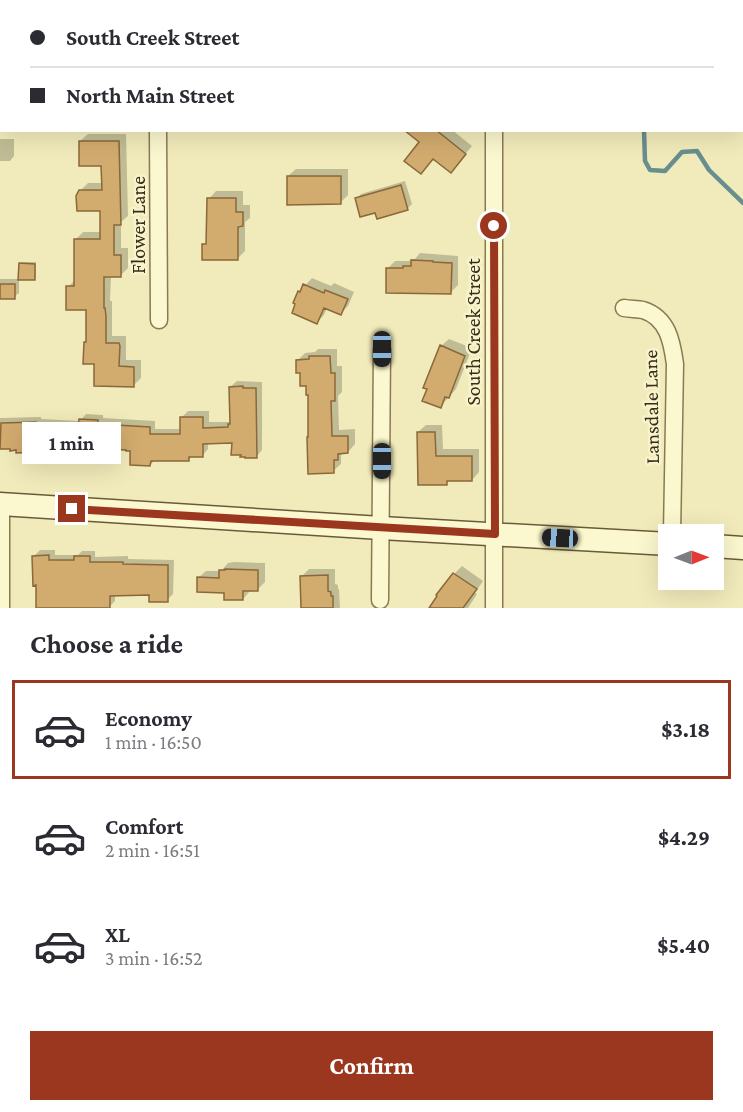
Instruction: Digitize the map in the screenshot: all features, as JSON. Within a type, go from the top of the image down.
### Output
[{"type":"main road","points":[[0,504],[658,543]]},
{"type":"main road","points":[[724,547],[743,548]]},
{"type":"street","name":"Flower Lane","points":[[158,132],[159,320]]},
{"type":"street","name":"South Creek Street","points":[[494,132],[494,608]]},
{"type":"street","name":"Lansdale Lane","points":[[624,308],[643,310],[658,318],[667,329],[673,347],[675,364],[672,524]]},
{"type":"street","points":[[380,600],[382,349]]},
{"type":"street","points":[[0,504],[1,608]]},
{"type":"building","points":[[406,132],[438,132],[466,154],[451,173],[433,159],[421,174],[404,161],[419,142]]},
{"type":"building","points":[[79,141],[119,141],[121,225],[114,225],[114,255],[121,255],[121,277],[104,277],[106,343],[119,343],[119,366],[134,367],[134,387],[94,386],[94,364],[83,364],[86,310],[66,310],[66,286],[74,286],[74,239],[100,239],[100,211],[77,211],[76,196],[79,190],[102,190],[101,166],[79,166]]},
{"type":"building","points":[[287,176],[341,176],[341,204],[287,205]]},
{"type":"building","points":[[401,185],[408,210],[377,219],[375,213],[360,217],[355,198]]},
{"type":"building","points":[[207,198],[236,198],[236,212],[243,212],[243,226],[238,227],[238,260],[202,260],[202,244],[206,244]]},
{"type":"building","points":[[411,260],[452,263],[451,294],[386,293],[386,268],[411,266]]},
{"type":"building","points":[[19,263],[35,264],[35,280],[18,280]]},
{"type":"building","points":[[0,284],[15,284],[15,299],[0,299]]},
{"type":"building","points":[[303,284],[324,293],[325,290],[348,299],[341,315],[324,308],[317,324],[292,313],[295,304],[293,303]]},
{"type":"building","points":[[440,345],[465,356],[449,398],[445,397],[441,408],[422,401],[427,389],[423,388]]},
{"type":"building","points":[[309,356],[330,356],[331,373],[335,373],[335,401],[331,401],[332,436],[348,436],[348,453],[338,454],[338,460],[334,460],[334,473],[308,474],[308,395],[306,395],[306,386],[300,386],[300,373],[296,373],[296,360],[309,359]]},
{"type":"building","points":[[243,386],[243,388],[256,388],[257,458],[231,455],[232,443],[203,444],[203,457],[189,457],[189,461],[151,461],[150,466],[130,465],[130,451],[107,449],[107,442],[75,440],[74,450],[64,450],[64,453],[16,453],[16,450],[0,449],[1,423],[36,422],[36,424],[78,427],[79,419],[98,420],[98,424],[150,427],[150,434],[180,434],[180,417],[203,417],[203,428],[228,427],[230,424],[229,387]]},
{"type":"building","points":[[417,432],[435,432],[436,456],[472,456],[472,481],[447,481],[447,485],[418,485]]},
{"type":"building","points":[[49,555],[49,560],[74,560],[74,556],[90,556],[90,562],[168,565],[168,602],[149,602],[149,595],[110,596],[110,608],[36,608],[32,556]]},
{"type":"building","points":[[219,570],[258,570],[258,591],[243,591],[243,600],[224,600],[224,593],[197,592],[197,577],[219,578]]},
{"type":"building","points":[[453,573],[477,589],[463,608],[429,608],[436,595]]},
{"type":"building","points":[[328,575],[328,591],[333,596],[333,608],[301,608],[300,576]]},
{"type":"waterway","points":[[644,132],[645,161],[650,170],[665,171],[682,152],[697,151],[709,170],[743,203]]},
{"type":"route","points":[[72,509],[495,534],[494,226]]}]
